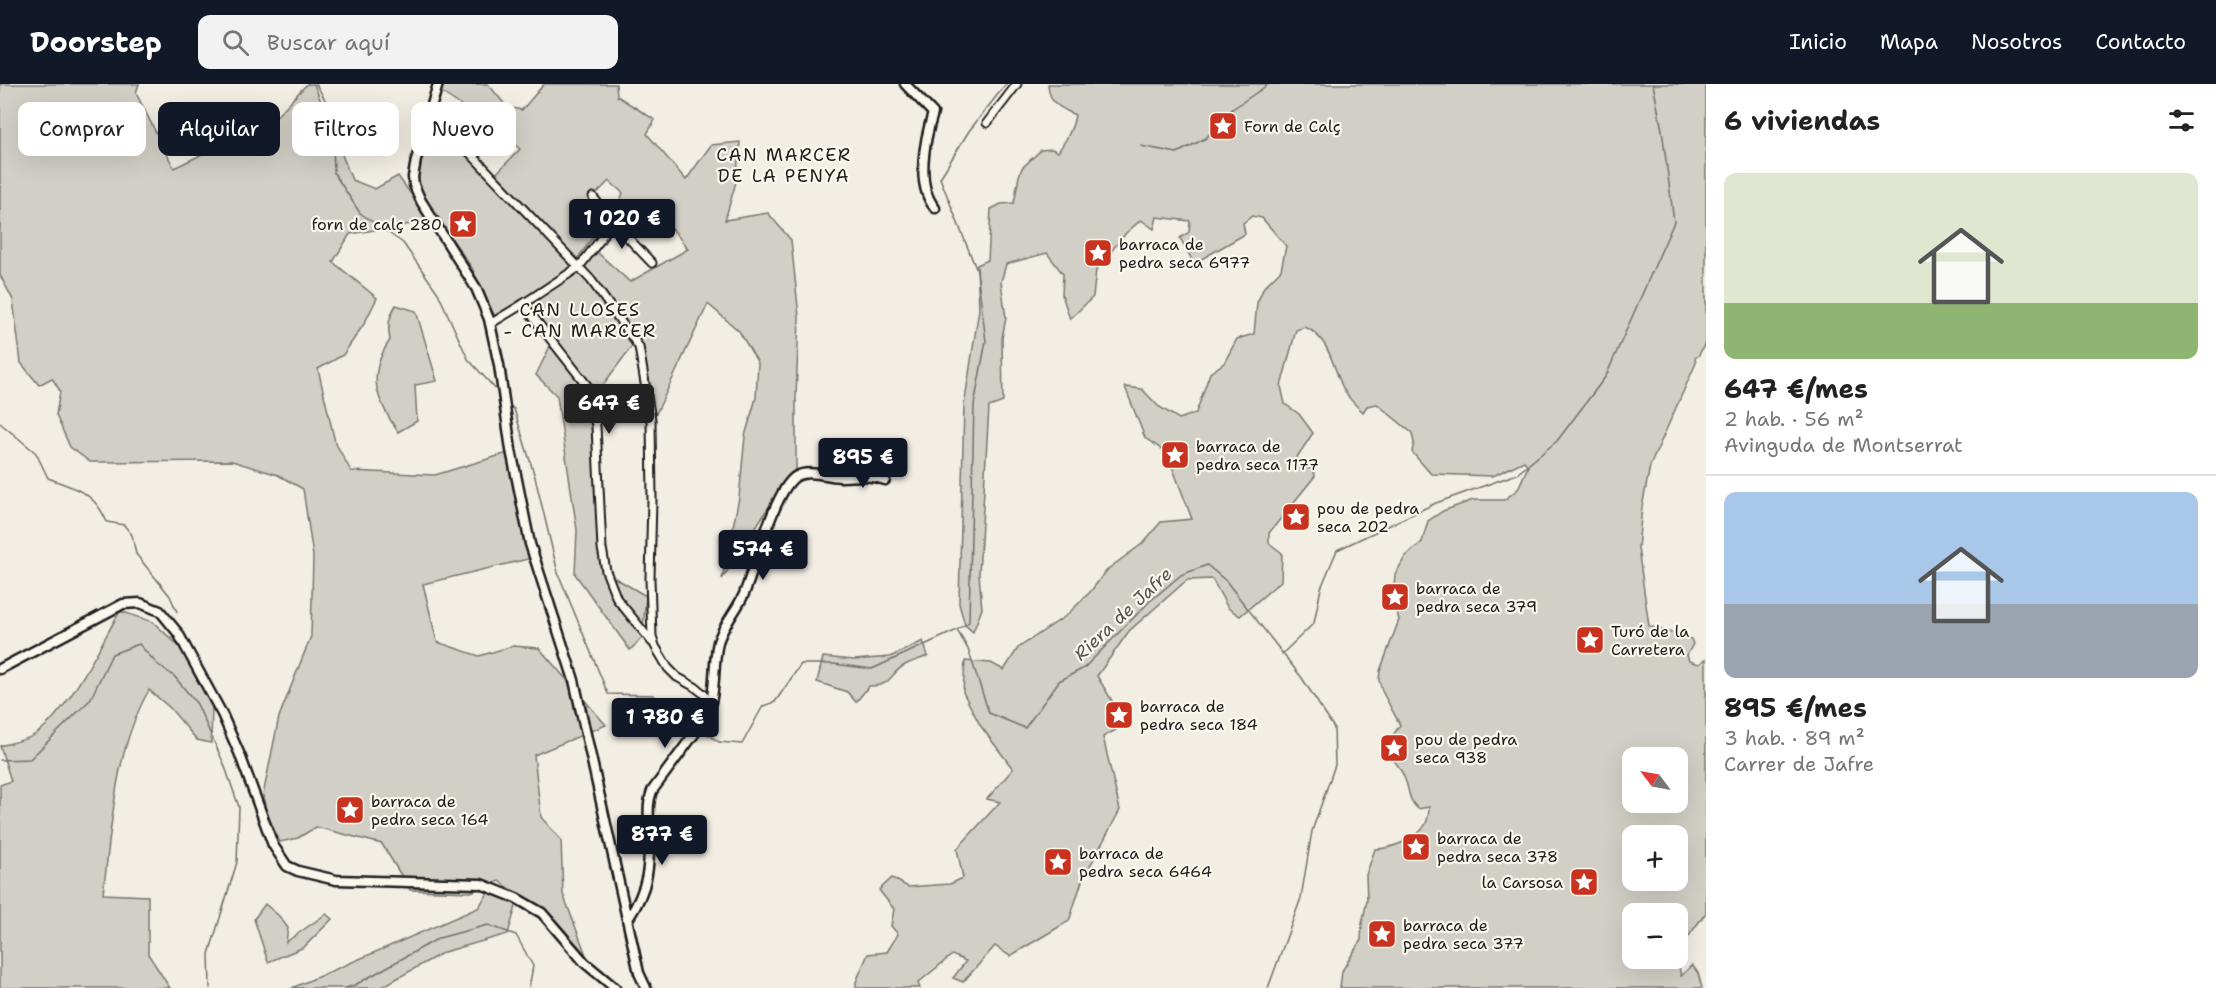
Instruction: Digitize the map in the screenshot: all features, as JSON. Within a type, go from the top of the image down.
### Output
[{"type":"street","points":[[434,102],[438,84]]},
{"type":"street","points":[[904,84],[933,113],[925,150],[923,173],[928,194],[935,208]]},
{"type":"street","points":[[987,123],[1017,84]]},
{"type":"street","points":[[417,156],[413,177],[414,186],[421,201],[476,288],[490,324],[530,544],[574,681],[585,724],[607,837],[639,973],[646,988]]},
{"type":"street","points":[[473,156],[602,292],[639,347],[651,420],[650,579],[652,636],[655,646]]},
{"type":"street","points":[[593,196],[611,220],[652,263]]},
{"type":"street","points":[[490,324],[579,267],[600,240],[611,220]]},
{"type":"street","points":[[523,304],[589,388],[596,426],[602,548],[606,571],[617,599],[655,646],[672,672],[704,694],[710,709]]},
{"type":"street","points":[[628,919],[639,902],[648,878],[650,843],[647,802],[652,791],[706,718],[710,709],[719,639],[743,596],[767,527],[785,489],[793,478],[801,474],[870,476],[885,480]]},
{"type":"street","points":[[0,669],[123,604],[140,603],[160,611],[178,633],[222,714],[240,755],[273,845],[287,866],[336,880],[481,884],[516,898],[542,914],[585,963],[615,988]]},
{"type":"shaded area","points":[[0,84],[139,84],[136,93],[141,102],[18,102],[18,156],[146,156],[146,113],[158,136],[158,156],[168,156],[174,168],[199,156],[280,156],[280,113],[307,84],[314,84],[321,102],[292,102],[292,156],[342,156],[352,180],[375,189],[398,176],[430,221],[350,234],[333,262],[377,298],[364,324],[343,355],[318,369],[335,442],[351,471],[435,475],[508,453],[532,558],[423,584],[437,642],[479,656],[513,646],[539,648],[606,725],[534,755],[541,817],[561,840],[563,894],[586,955],[553,917],[499,881],[471,892],[410,890],[382,844],[316,827],[298,838],[280,842],[266,812],[263,795],[279,717],[311,636],[313,556],[303,489],[278,475],[232,461],[90,462],[70,447],[56,415],[60,391],[52,378],[39,385],[21,363],[13,300],[0,275]]},
{"type":"shaded area","points":[[442,84],[488,84],[503,102],[456,102],[441,92]]},
{"type":"shaded area","points":[[544,84],[616,84],[617,96],[655,120],[647,134],[686,180],[711,145],[740,142],[736,182],[725,220],[768,213],[791,240],[799,317],[796,473],[770,505],[722,579],[739,498],[745,436],[756,398],[758,363],[739,331],[708,304],[655,416],[638,338],[594,397],[603,571],[646,596],[642,638],[630,650],[575,574],[577,530],[557,396],[536,375],[553,340],[527,306],[598,253],[630,282],[688,249],[657,209],[631,230],[614,215],[623,193],[609,181],[589,201],[605,220],[573,265],[495,317],[472,268],[414,184],[420,156],[471,156],[492,178],[513,156],[516,156],[520,149],[516,146],[516,109],[522,110]]},
{"type":"shaded area","points":[[1048,84],[1706,84],[1706,341],[1695,358],[1696,363],[1650,466],[1642,507],[1638,548],[1649,626],[1691,639],[1693,644],[1687,655],[1689,661],[1699,664],[1706,659],[1706,913],[1688,938],[1688,903],[1622,903],[1622,969],[1679,969],[1681,976],[1692,965],[1698,973],[1702,988],[1340,988],[1342,971],[1361,940],[1367,900],[1366,875],[1375,849],[1396,845],[1410,839],[1425,825],[1429,814],[1429,807],[1418,809],[1412,802],[1402,773],[1384,749],[1400,725],[1382,691],[1379,680],[1380,671],[1399,620],[1393,598],[1395,575],[1405,557],[1422,542],[1428,521],[1443,511],[1473,500],[1504,500],[1518,489],[1528,466],[1524,461],[1493,476],[1431,474],[1412,452],[1414,443],[1412,433],[1377,404],[1367,406],[1363,412],[1352,402],[1344,390],[1326,346],[1314,332],[1305,327],[1296,330],[1281,386],[1285,404],[1299,414],[1313,433],[1297,457],[1299,467],[1313,469],[1315,476],[1269,533],[1269,543],[1282,553],[1281,581],[1240,616],[1228,608],[1212,579],[1187,580],[1129,631],[1097,676],[1120,714],[1121,727],[1103,737],[1120,810],[1082,881],[1069,921],[1010,956],[995,946],[963,982],[953,978],[966,961],[952,955],[918,983],[920,988],[856,988],[856,982],[868,954],[887,952],[898,934],[891,926],[894,909],[879,890],[892,878],[908,887],[950,884],[963,878],[957,849],[1000,802],[987,799],[1013,769],[980,725],[963,692],[965,661],[991,663],[1004,670],[1018,648],[1067,615],[1090,592],[1108,569],[1142,544],[1161,522],[1192,519],[1167,453],[1145,438],[1125,387],[1142,389],[1158,406],[1179,419],[1196,413],[1210,373],[1224,363],[1237,339],[1254,334],[1257,303],[1264,287],[1281,270],[1286,246],[1262,218],[1252,216],[1243,223],[1245,234],[1193,264],[1180,238],[1189,232],[1190,221],[1157,217],[1154,229],[1141,220],[1126,233],[1096,270],[1093,297],[1070,319],[1062,295],[1063,274],[1047,253],[1006,264],[1001,282],[1006,318],[1002,338],[1003,402],[989,407],[979,574],[982,609],[973,632],[965,625],[959,604],[964,406],[979,309],[977,265],[988,260],[991,209],[1001,204],[1014,203],[1022,168],[1041,150],[1052,149],[1058,152],[1071,130],[1075,115],[1056,104],[1050,96]]},
{"type":"shaded area","points":[[396,305],[416,311],[437,381],[415,385],[417,421],[398,432],[379,398],[376,376],[378,365],[390,340],[389,322]]},
{"type":"shaded area","points":[[120,611],[153,622],[183,650],[212,707],[211,743],[197,740],[170,708],[149,690],[128,738],[116,789],[103,894],[148,896],[148,954],[170,988],[0,988],[0,785],[11,781],[0,746],[32,736],[49,723],[83,677]]},
{"type":"shaded area","points":[[923,641],[928,656],[900,668],[887,682],[869,686],[856,702],[847,692],[817,682],[823,657],[854,660],[890,657]]},
{"type":"shaded area","points":[[490,890],[517,903],[508,934],[444,952],[380,988],[292,988],[478,908]]},
{"type":"shaded area","points":[[265,904],[279,916],[288,928],[286,942],[326,914],[332,919],[304,947],[268,962],[254,919]]},
{"type":"waterway","points":[[316,84],[332,112],[334,173],[360,213],[403,243],[438,293],[468,359],[500,394]]},
{"type":"waterway","name":"Riera de Jafre","points":[[1006,84],[969,131],[940,178],[977,271],[986,341],[974,405],[969,622],[957,630],[968,649],[989,713],[1025,728],[1059,681],[1084,668],[1149,602],[1181,575],[1207,565],[1226,581],[1302,678],[1334,728],[1335,765],[1312,831],[1301,898],[1268,988]]},
{"type":"waterway","points":[[1141,146],[1177,153],[1206,138],[1231,110],[1269,84]]},
{"type":"waterway","points":[[1282,654],[1314,623],[1321,588],[1337,550],[1436,503],[1517,474],[1557,441],[1606,376],[1674,222],[1662,130],[1653,84]]},
{"type":"waterway","points":[[509,405],[514,409],[535,477],[558,573],[608,694],[653,695],[695,725]]},
{"type":"waterway","points":[[0,423],[36,453],[48,478],[84,493],[96,504],[107,522],[124,525],[132,535],[136,554],[170,596],[177,612]]},
{"type":"waterway","points":[[701,730],[719,742],[742,744],[763,706],[775,702],[801,664],[834,664],[872,669],[957,630]]},
{"type":"waterway","points":[[0,760],[30,759],[90,700],[112,654],[139,644],[157,664],[174,676],[197,704],[224,764],[239,807],[237,862],[209,954],[210,988]]},
{"type":"waterway","points":[[346,988],[439,938],[488,925],[516,935],[533,966],[529,988]]},
{"type":"place","name":"Forn de Calç","points":[[1223,126]]},
{"type":"place","name":"forn de calç 280","points":[[463,224]]},
{"type":"place","name":"barraca de pedra seca 6977","points":[[1098,253]]},
{"type":"place","name":"barraca de pedra seca 1177","points":[[1175,455]]},
{"type":"place","name":"pou de pedra seca 202","points":[[1296,517]]},
{"type":"place","name":"barraca de pedra seca 379","points":[[1395,597]]},
{"type":"place","name":"Turó de la Carretera","points":[[1590,640]]},
{"type":"place","name":"barraca de pedra seca 184","points":[[1119,715]]},
{"type":"place","name":"pou de pedra seca 938","points":[[1394,748]]},
{"type":"place","name":"barraca de pedra seca 164","points":[[350,810]]},
{"type":"place","name":"barraca de pedra seca 378","points":[[1416,847]]},
{"type":"place","name":"barraca de pedra seca 6464","points":[[1058,862]]},
{"type":"place","name":"la Carsosa","points":[[1584,882]]},
{"type":"place","name":"barraca de pedra seca 377","points":[[1382,934]]},
{"type":"district","name":"CAN MARCER DE LA PENYA","points":[[784,166]]},
{"type":"district","name":"CAN LLOSES - CAN MARCER","points":[[580,320]]}]
